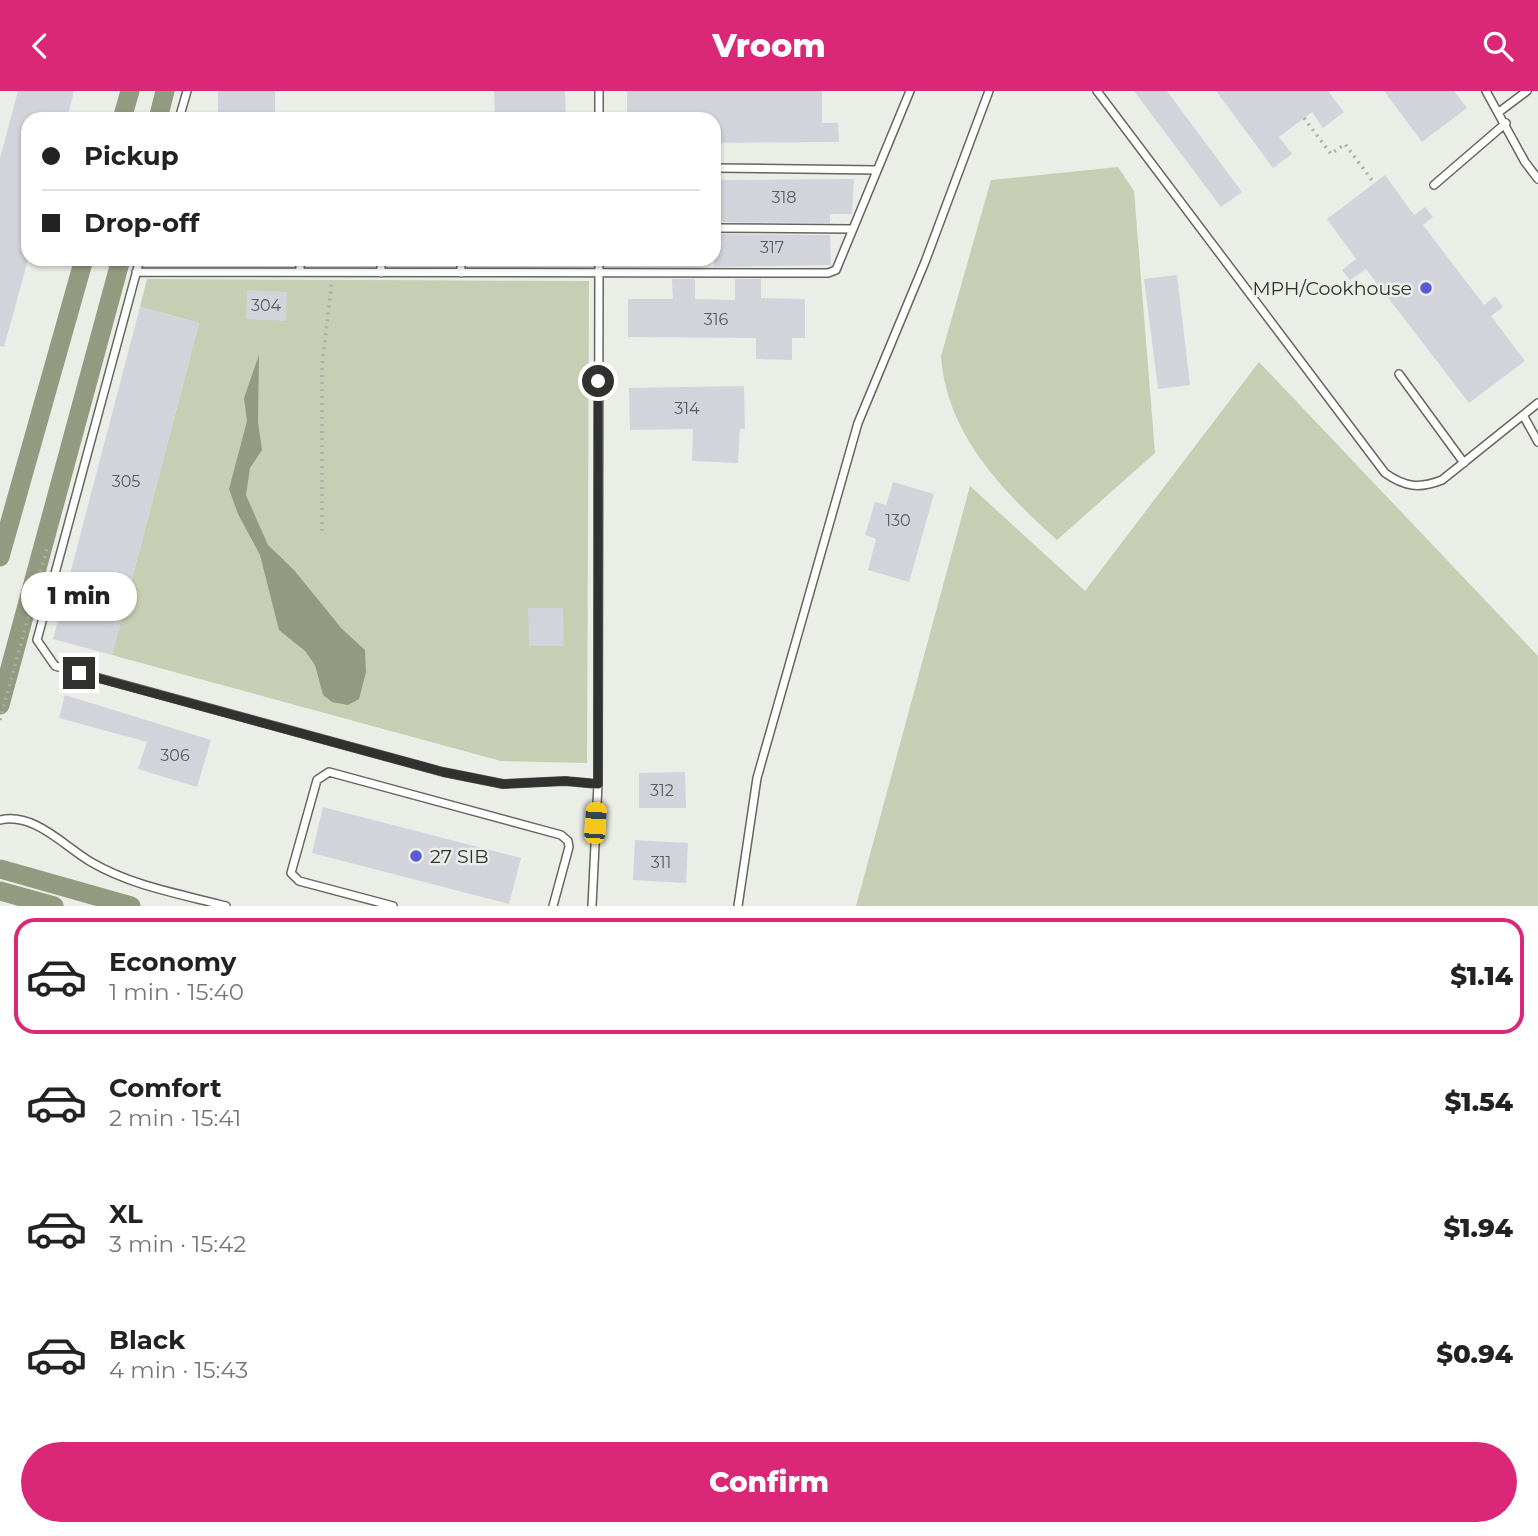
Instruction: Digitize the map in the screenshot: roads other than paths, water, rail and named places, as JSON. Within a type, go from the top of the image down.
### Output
[{"type":"lane","points":[[181,112],[187,91]]},
{"type":"lane","points":[[599,91],[599,112]]},
{"type":"lane","points":[[136,272],[828,273],[836,270],[910,91]]},
{"type":"lane","points":[[738,906],[757,778],[858,423],[926,262],[989,91]]},
{"type":"lane","points":[[1097,91],[1385,473],[1402,484],[1424,488],[1442,480],[1538,403]]},
{"type":"lane","points":[[1486,91],[1506,123],[1525,162],[1538,179]]},
{"type":"lane","points":[[1499,113],[1527,91]]},
{"type":"lane","points":[[1434,185],[1506,123]]},
{"type":"lane","points":[[721,168],[877,170]]},
{"type":"lane","points":[[721,228],[852,229]]},
{"type":"lane","points":[[138,266],[37,640],[55,666],[443,772],[503,784],[565,781],[598,784]]},
{"type":"lane","points":[[300,266],[300,272]]},
{"type":"lane","points":[[381,266],[381,273]]},
{"type":"lane","points":[[461,266],[461,273]]},
{"type":"lane","points":[[592,906],[598,784],[599,266]]},
{"type":"lane","points":[[1399,374],[1464,463]]},
{"type":"lane","points":[[1523,415],[1538,442]]},
{"type":"lane","points":[[393,906],[299,881],[291,873],[317,780],[322,774],[329,772],[561,835],[568,841],[569,847],[553,906]]},
{"type":"lane","points":[[0,820],[10,818],[29,821],[93,863],[129,881],[226,906]]},
{"type":"waterway","points":[[124,112],[130,91]]},
{"type":"waterway","points":[[160,112],[165,91]]},
{"type":"waterway","points":[[0,557],[82,266]]},
{"type":"waterway","points":[[0,705],[119,266]]},
{"type":"waterway","points":[[0,869],[131,906]]},
{"type":"waterway","points":[[0,891],[54,906]]},
{"type":"place","name":"MPH/Cookhouse","points":[[1426,288]]},
{"type":"place","name":"27 SIB","points":[[416,856]]}]
